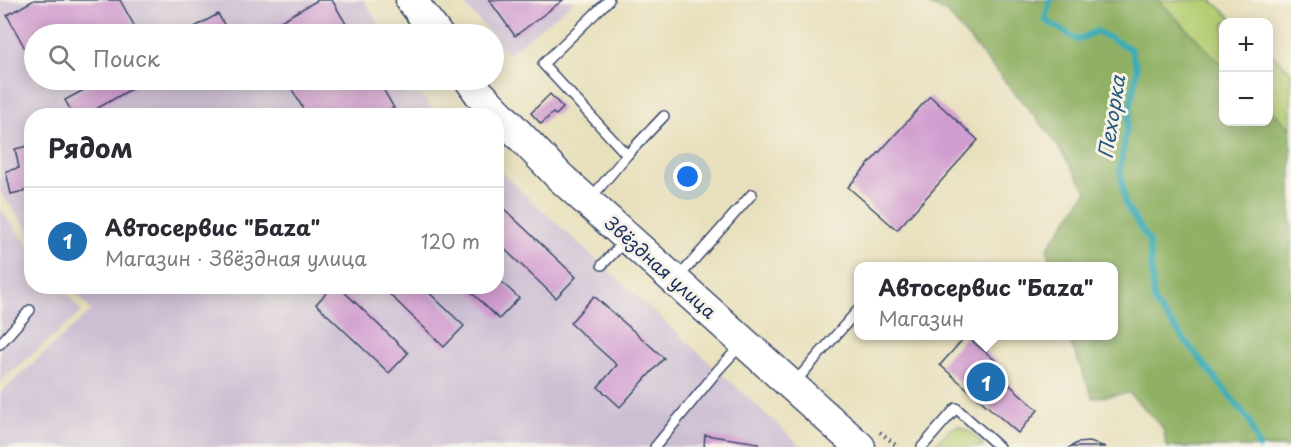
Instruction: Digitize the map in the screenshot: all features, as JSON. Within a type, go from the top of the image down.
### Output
[{"type":"main road","points":[[411,0],[429,24]]},
{"type":"main road","name":"Звёздная улица","points":[[477,90],[493,108]]},
{"type":"main road","name":"Звёздная улица","points":[[504,119],[587,202],[860,447]]},
{"type":"lane","points":[[609,0],[543,64],[627,156]]},
{"type":"lane","points":[[587,202],[664,116]]},
{"type":"lane","points":[[675,281],[752,194]]},
{"type":"lane","points":[[602,265],[628,238]]},
{"type":"lane","points":[[0,344],[30,310]]},
{"type":"lane","points":[[792,386],[854,315]]},
{"type":"lane","points":[[655,447],[718,370],[744,343]]},
{"type":"lane","points":[[922,447],[956,408],[999,447]]},
{"type":"shaded area","points":[[0,0],[364,0],[379,24],[24,24],[24,90],[419,90],[430,108],[24,108],[24,224],[0,192]]},
{"type":"shaded area","points":[[460,0],[575,0],[508,54],[504,49],[504,24],[482,24]]},
{"type":"shaded area","points":[[504,175],[802,447],[0,447],[0,393],[91,311],[78,294],[504,294]]},
{"type":"shaded area","points":[[0,209],[24,239],[24,294],[68,294],[82,312],[0,382]]},
{"type":"green space","points":[[920,0],[1158,0],[1219,62],[1219,126],[1273,126],[1273,112],[1291,129],[1291,447],[1167,447],[1163,428],[1129,393],[1093,398],[1070,340],[1118,340],[1118,262],[1050,262],[1047,249],[1087,191],[1049,133],[947,13]]},
{"type":"green space","points":[[1158,0],[1211,0],[1231,18],[1219,18],[1219,62]]},
{"type":"green space","points":[[1273,56],[1291,71],[1291,129],[1273,112]]},
{"type":"green space","points":[[957,426],[972,434],[983,447],[933,447],[949,430]]},
{"type":"building","points":[[34,0],[120,0],[133,24],[24,24],[24,46],[7,15]]},
{"type":"building","points":[[318,0],[332,0],[346,24],[275,24]]},
{"type":"building","points":[[489,0],[563,0],[515,36]]},
{"type":"building","points":[[218,14],[224,24],[200,24]]},
{"type":"building","points":[[84,90],[130,90],[98,108],[70,108],[65,100]]},
{"type":"building","points":[[293,90],[384,90],[394,108],[303,108]]},
{"type":"building","points":[[550,94],[563,108],[556,115],[553,113],[541,124],[531,113]]},
{"type":"building","points":[[930,96],[978,140],[897,230],[848,187]]},
{"type":"building","points":[[24,147],[24,191],[11,194],[6,171],[19,168],[15,149]]},
{"type":"building","points":[[504,209],[576,277],[556,298],[504,249]]},
{"type":"building","points":[[504,284],[519,298],[499,319],[473,294],[504,294]]},
{"type":"building","points":[[325,294],[346,294],[408,353],[389,373],[316,304]]},
{"type":"building","points":[[389,294],[430,294],[464,326],[444,347]]},
{"type":"building","points":[[594,296],[664,358],[620,407],[598,387],[617,365],[570,323]]},
{"type":"building","points":[[962,340],[971,340],[1001,365],[995,372],[1038,410],[1018,433],[940,365]]},
{"type":"building","points":[[705,435],[759,443],[758,447],[704,447]]},
{"type":"building","points":[[1089,442],[1106,447],[1070,447],[1077,443]]},
{"type":"waterway","name":"Пехорка","points":[[1050,0],[1045,20],[1078,40],[1096,31],[1131,49],[1137,69],[1120,168],[1125,204],[1149,241],[1154,302],[1249,420],[1259,447]]},
{"type":"place","name":"Автосервис \"Баzа\"","points":[[986,382]]}]
